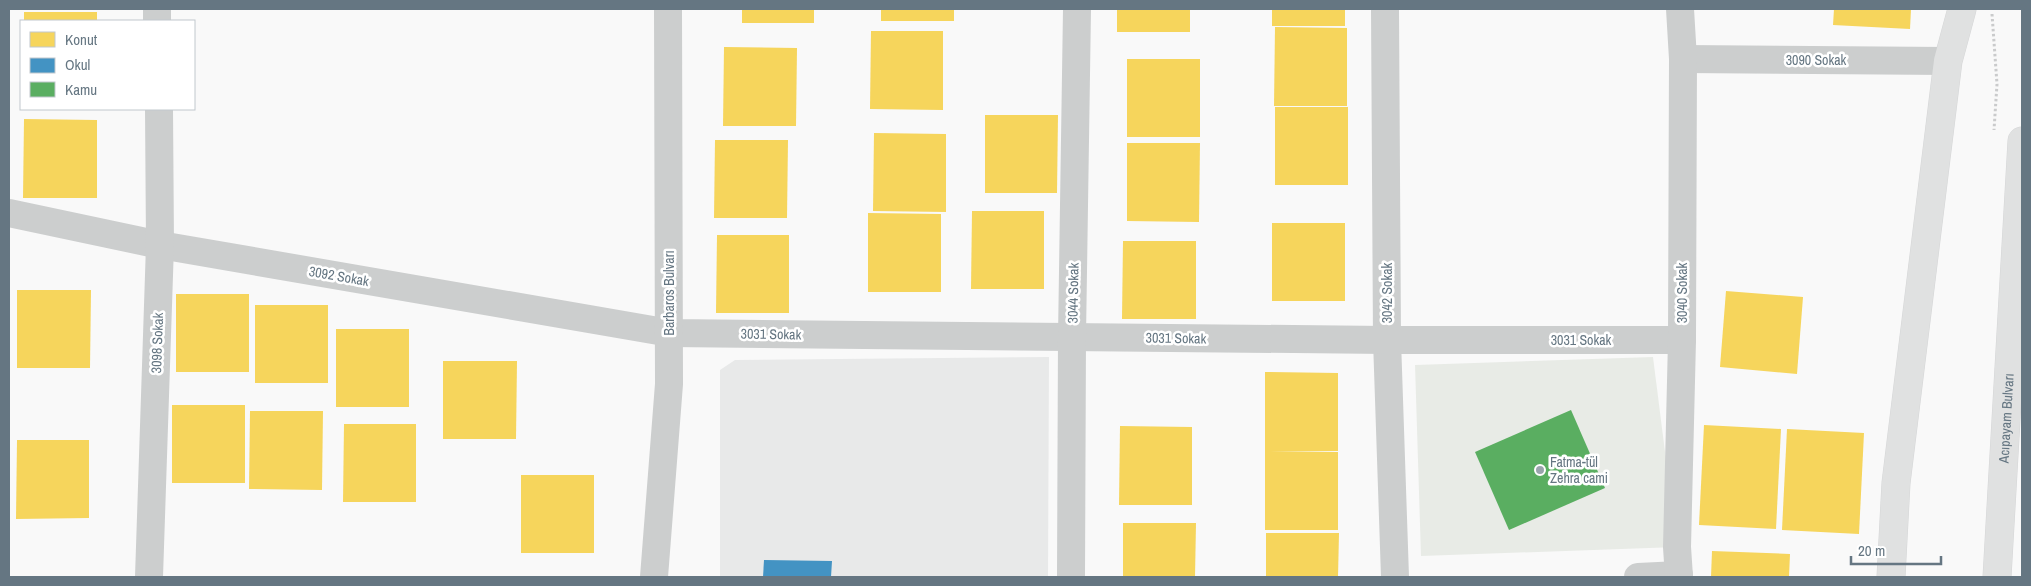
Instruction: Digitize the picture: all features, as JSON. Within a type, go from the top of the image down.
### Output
[{"type":"main road","points":[[1891,577],[1896,483],[1948,61],[1962,9]]},
{"type":"main road","name":"Acıpayam Bulvarı","points":[[1997,577],[2022,141]]},
{"type":"street","name":"Barbaros Bulvarı","points":[[654,577],[669,384],[668,9]]},
{"type":"street","name":"3044 Sokak","points":[[1071,577],[1072,336],[1077,9]]},
{"type":"street","name":"3042 Sokak","points":[[1386,9],[1387,340],[1395,577]]},
{"type":"street","name":"3040 Sokak","points":[[1679,576],[1677,546],[1682,340],[1683,60],[1680,9]]},
{"type":"street","name":"3090 Sokak","points":[[1683,60],[1948,61]]},
{"type":"street","name":"3098 Sokak","points":[[149,577],[160,245],[159,110]]},
{"type":"street","name":"3092 Sokak","points":[[9,213],[160,245],[670,333]]},
{"type":"street","name":"3031 Sokak","points":[[670,333],[1387,340],[1682,340]]},
{"type":"street","points":[[1638,577],[1679,576]]},
{"type":"shaded area","points":[[1049,357],[1048,577],[720,577],[720,370],[735,360]]},
{"type":"shaded area","points":[[1653,357],[1677,547],[1421,556],[1415,365]]},
{"type":"building: Konut","points":[[742,9],[814,9],[814,23],[742,23]]},
{"type":"building: Konut","points":[[881,9],[954,9],[954,21],[881,21]]},
{"type":"building: Konut","points":[[1117,9],[1190,9],[1190,32],[1117,32]]},
{"type":"building: Konut","points":[[1272,9],[1345,9],[1345,26],[1272,26]]},
{"type":"building: Konut","points":[[1834,9],[1911,9],[1910,29],[1833,25]]},
{"type":"building: Konut","points":[[24,12],[97,12],[97,20],[24,20]]},
{"type":"building: Konut","points":[[1275,27],[1347,28],[1347,106],[1274,106]]},
{"type":"building: Konut","points":[[871,31],[943,31],[943,110],[870,109]]},
{"type":"building: Konut","points":[[724,47],[797,48],[796,126],[723,126]]},
{"type":"building: Konut","points":[[1127,59],[1200,59],[1200,137],[1127,137]]},
{"type":"building: Konut","points":[[1275,107],[1348,107],[1348,185],[1275,185]]},
{"type":"building: Konut","points":[[985,115],[1058,115],[1057,193],[985,193]]},
{"type":"building: Konut","points":[[24,119],[97,120],[97,198],[23,198]]},
{"type":"building: Konut","points":[[874,133],[946,134],[946,212],[873,211]]},
{"type":"building: Konut","points":[[715,140],[788,140],[787,218],[714,218]]},
{"type":"building: Konut","points":[[1127,143],[1200,143],[1199,222],[1127,221]]},
{"type":"building: Konut","points":[[972,211],[1044,211],[1044,289],[971,289]]},
{"type":"building: Konut","points":[[868,213],[941,214],[941,292],[868,292]]},
{"type":"building: Konut","points":[[1272,223],[1345,223],[1345,301],[1272,301]]},
{"type":"building: Konut","points":[[717,235],[789,235],[789,313],[716,313]]},
{"type":"building: Konut","points":[[1123,241],[1196,241],[1196,319],[1122,319]]},
{"type":"building: Konut","points":[[17,290],[91,290],[90,368],[17,368]]},
{"type":"building: Konut","points":[[1726,291],[1803,297],[1797,374],[1720,367]]},
{"type":"building: Konut","points":[[176,294],[249,294],[249,372],[176,372]]},
{"type":"building: Konut","points":[[255,305],[328,305],[328,383],[255,383]]},
{"type":"building: Konut","points":[[336,329],[409,329],[409,407],[336,407]]},
{"type":"building: Konut","points":[[443,361],[517,361],[516,439],[443,439]]},
{"type":"building: Konut","points":[[1265,372],[1338,373],[1338,451],[1265,451]]},
{"type":"building: Konut","points":[[172,405],[245,405],[245,483],[172,483]]},
{"type":"building: Konut","points":[[250,411],[323,411],[322,490],[249,489]]},
{"type":"building: Konut","points":[[344,424],[416,424],[416,502],[343,502]]},
{"type":"building: Konut","points":[[1704,425],[1781,429],[1776,529],[1699,525]]},
{"type":"building: Konut","points":[[1120,426],[1192,427],[1192,505],[1119,505]]},
{"type":"building: Konut","points":[[1787,429],[1864,433],[1859,534],[1782,530]]},
{"type":"building: Konut","points":[[17,440],[89,440],[89,518],[16,519]]},
{"type":"building: Konut","points":[[1265,451],[1338,452],[1338,530],[1265,530]]},
{"type":"building: Konut","points":[[521,475],[594,475],[594,553],[521,553]]},
{"type":"building: Konut","points":[[1123,523],[1196,523],[1195,577],[1123,577]]},
{"type":"building: Konut","points":[[1266,533],[1339,533],[1338,577],[1266,577]]},
{"type":"building: Konut","points":[[1712,551],[1790,554],[1789,577],[1711,577]]},
{"type":"building: Okul","points":[[764,560],[832,561],[831,577],[763,577]]},
{"type":"building: Kamu","name":"Fatma-tül Zehra cami","points":[[1571,410],[1605,488],[1509,530],[1475,452]]},
{"type":"place","name":"Fatma-tül Zehra cami","points":[[1540,470]]}]
